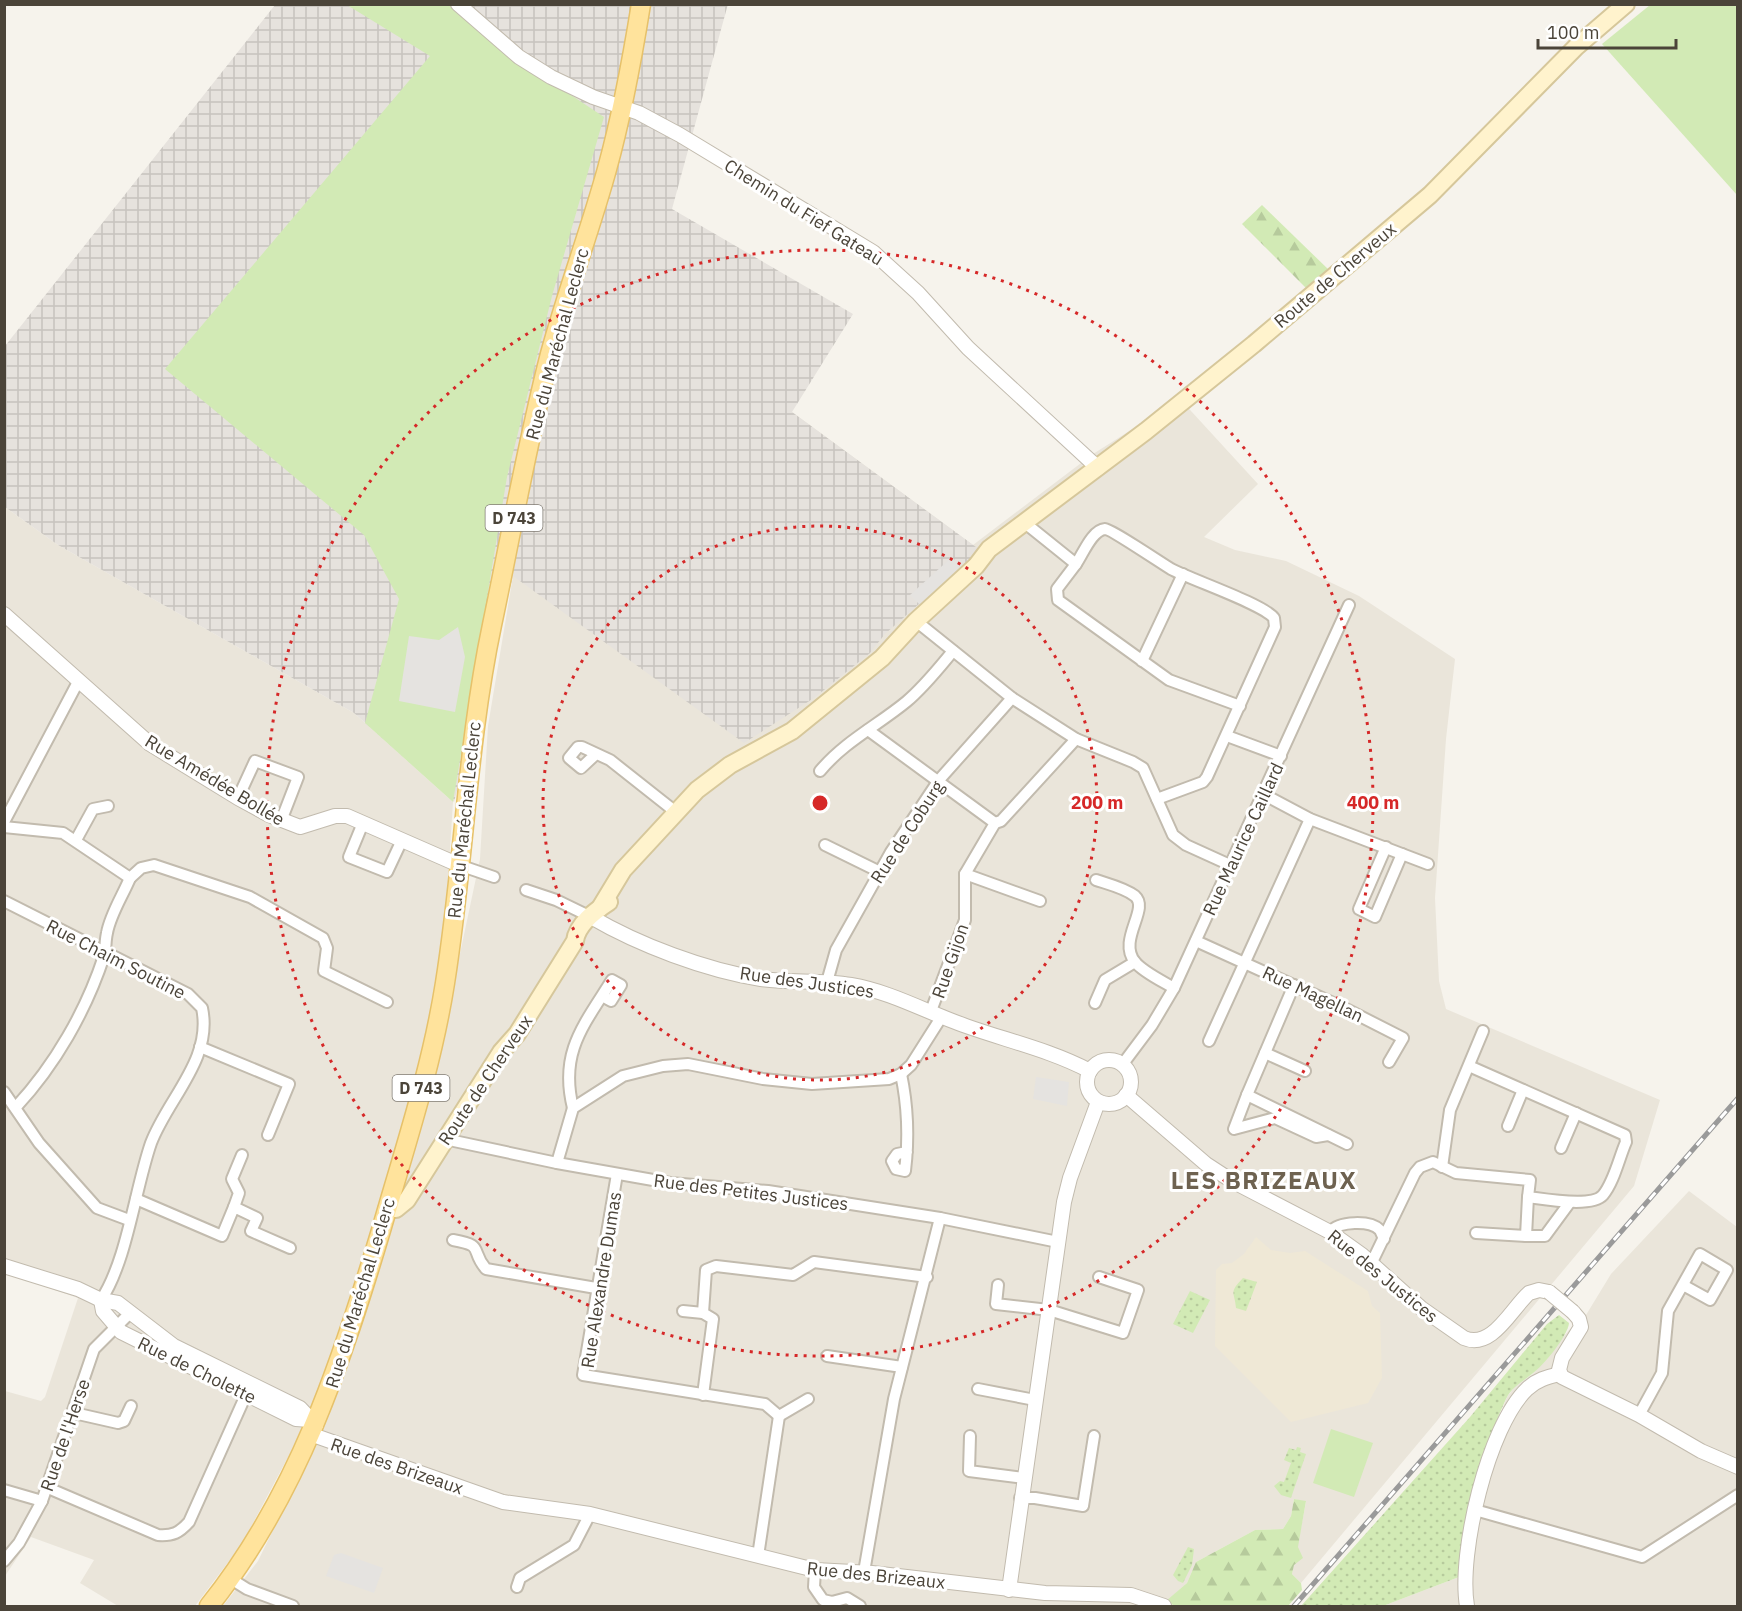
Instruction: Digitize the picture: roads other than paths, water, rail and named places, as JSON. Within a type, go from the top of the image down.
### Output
[{"type":"main road","name":"Rue du Maréchal Leclerc","points":[[209,1606],[231,1579],[270,1515],[312,1426],[351,1331],[395,1183],[438,1021],[452,937],[477,702],[533,427],[550,353],[607,169],[641,4]]},
{"type":"main road","name":"Route de Cherveux","points":[[387,1209],[402,1206],[501,1052],[517,1034],[575,941],[581,938],[591,924],[596,912],[613,899],[659,841],[673,818],[710,779],[749,754],[792,731],[867,668],[897,633],[916,621],[976,566],[987,561],[1025,523],[1254,344],[1430,195],[1576,47],[1626,4]]},
{"type":"main road","points":[[395,1183],[402,1185],[419,1180]]},
{"type":"street","name":"Chemin du Fief Gateau","points":[[458,4],[519,57],[583,92],[639,113],[680,135],[873,252],[918,293],[968,348],[1098,468]]},
{"type":"street","points":[[1025,523],[1077,564]]},
{"type":"street","points":[[1157,799],[1203,782],[1227,736],[1275,627],[1274,618],[1183,574],[1106,529],[1096,534],[1058,589],[1058,600],[1169,680],[1240,706]]},
{"type":"street","points":[[1142,661],[1183,574]]},
{"type":"street","name":"Rue Maurice Caillard","points":[[1122,1065],[1152,1025],[1174,988],[1349,605]]},
{"type":"street","name":"Rue Amédée Bollée","points":[[4,614],[150,744],[238,798],[281,821],[300,827],[341,816],[363,823],[459,865]]},
{"type":"street","points":[[916,621],[1012,698],[1076,739],[1143,768],[1173,835],[1186,845],[1230,865]]},
{"type":"street","points":[[820,771],[831,758],[906,702],[929,680],[953,651]]},
{"type":"street","points":[[79,680],[4,825],[26,831],[56,831],[76,840],[130,878]]},
{"type":"street","name":"Rue de Coburg","points":[[827,982],[836,950],[880,872],[939,780],[1012,698]]},
{"type":"street","points":[[868,730],[995,823]]},
{"type":"street","points":[[1227,736],[1281,756]]},
{"type":"street","points":[[1040,901],[965,873],[995,823],[1001,821],[1076,739]]},
{"type":"street","points":[[596,754],[610,760],[673,818]]},
{"type":"street","points":[[238,798],[255,761],[298,777],[281,821]]},
{"type":"street","points":[[1263,794],[1310,819],[1428,864]]},
{"type":"street","points":[[76,840],[93,809],[108,806]]},
{"type":"street","points":[[1209,1041],[1310,819]]},
{"type":"street","points":[[363,823],[349,857],[387,872],[402,840]]},
{"type":"street","points":[[825,844],[880,872]]},
{"type":"street","points":[[1386,847],[1359,909],[1375,917],[1402,854]]},
{"type":"street","points":[[459,865],[494,877]]},
{"type":"street","points":[[16,1107],[38,1083],[60,1050],[105,953],[107,932],[130,878],[141,868],[154,866],[266,904],[323,938],[327,948],[324,971],[387,1002]]},
{"type":"street","name":"Rue Gijon","points":[[901,1074],[911,1065],[937,1013],[965,920],[965,873]]},
{"type":"street","points":[[1096,880],[1133,895],[1138,900],[1140,908],[1129,944],[1135,962],[1174,988]]},
{"type":"street","name":"Rue des Justices","points":[[526,890],[596,912],[647,945],[722,969],[765,979],[827,982],[870,989],[937,1013],[964,1026],[1055,1054],[1090,1071]]},
{"type":"street","name":"Rue Chaim Soutine","points":[[4,901],[199,1002],[204,1016],[200,1047],[188,1076],[152,1141],[113,1275],[101,1300]]},
{"type":"street","name":"Rue Magellan","points":[[1196,940],[1403,1038],[1389,1062]]},
{"type":"street","points":[[1095,1003],[1105,980],[1135,962]]},
{"type":"street","points":[[1294,985],[1246,1095],[1234,1129],[1275,1118],[1316,1137],[1328,1135]]},
{"type":"street","points":[[557,1163],[573,1108],[568,1088],[569,1066],[574,1042],[602,996]]},
{"type":"street","points":[[1442,1167],[1450,1110],[1483,1031]]},
{"type":"street","points":[[200,1047],[289,1084],[268,1135]]},
{"type":"street","points":[[1265,1053],[1305,1071]]},
{"type":"street","points":[[1108,1060],[1122,1065],[1130,1076],[1126,1095],[1116,1103],[1098,1102],[1089,1092],[1087,1084],[1090,1071],[1101,1062],[1108,1060]]},
{"type":"street","points":[[573,1108],[623,1076],[663,1066],[688,1064],[763,1079],[813,1084],[889,1079],[901,1074],[906,1106],[907,1152]]},
{"type":"street","points":[[1469,1066],[1625,1135],[1626,1142],[1605,1193],[1596,1200],[1570,1202],[1528,1197]]},
{"type":"street","points":[[1508,1126],[1523,1090]]},
{"type":"street","points":[[4,1092],[39,1143],[97,1208],[129,1220]]},
{"type":"street","name":"Rue des Justices","points":[[1126,1095],[1219,1173],[1330,1232],[1421,1308],[1471,1341],[1490,1335],[1529,1293],[1539,1290],[1549,1292],[1573,1312],[1579,1319],[1581,1328],[1562,1358],[1560,1374]]},
{"type":"street","points":[[1246,1095],[1347,1144]]},
{"type":"street","points":[[1009,1590],[1020,1498],[1058,1242],[1070,1178],[1098,1102]]},
{"type":"street","points":[[1561,1148],[1576,1113]]},
{"type":"street","name":"Rue des Petites Justices","points":[[447,1136],[454,1140],[617,1174],[670,1183],[768,1191],[940,1218],[1058,1242]]},
{"type":"street","points":[[136,1199],[222,1236],[239,1193],[232,1179],[242,1155]]},
{"type":"street","points":[[1371,1264],[1415,1173],[1420,1167],[1434,1162],[1456,1173],[1530,1180],[1526,1236]]},
{"type":"street","name":"Rue Alexandre Dumas","points":[[617,1174],[596,1288],[584,1375],[765,1404],[779,1416]]},
{"type":"street","points":[[1476,1233],[1545,1236],[1570,1202]]},
{"type":"street","points":[[234,1207],[257,1218],[250,1231],[290,1248]]},
{"type":"street","points":[[864,1572],[902,1367],[927,1277],[940,1218]]},
{"type":"street","points":[[1330,1232],[1338,1225],[1368,1224],[1380,1230],[1384,1239]]},
{"type":"street","points":[[453,1240],[472,1243],[486,1269],[596,1288]]},
{"type":"street","points":[[1639,1415],[1662,1373],[1668,1311],[1700,1254],[1727,1270],[1710,1300],[1683,1285]]},
{"type":"street","points":[[703,1313],[706,1270],[716,1266],[793,1275],[814,1262],[927,1277]]},
{"type":"street","name":"Rue de Cholette","points":[[4,1266],[72,1287],[101,1300],[118,1303],[174,1346],[296,1419],[312,1426]]},
{"type":"street","points":[[1099,1277],[1138,1290],[1121,1345]]},
{"type":"street","points":[[998,1285],[996,1304],[1049,1310],[1123,1333]]},
{"type":"street","name":"Rue de Cholette","points":[[101,1300],[103,1311],[127,1336],[249,1389]]},
{"type":"street","points":[[683,1311],[703,1313],[713,1319],[704,1395]]},
{"type":"street","name":"Rue de l'Herse","points":[[4,1561],[19,1543],[48,1488],[94,1349],[130,1312]]},
{"type":"street","points":[[827,1356],[902,1367]]},
{"type":"street","points":[[1467,1606],[1465,1588],[1475,1510],[1488,1461],[1504,1419],[1528,1388],[1537,1381],[1560,1374],[1575,1385],[1639,1415],[1701,1451],[1737,1467]]},
{"type":"street","points":[[48,1488],[158,1535],[170,1536],[179,1532],[189,1522],[249,1389]]},
{"type":"street","points":[[978,1389],[1035,1400]]},
{"type":"street","points":[[758,1556],[779,1416],[808,1399]]},
{"type":"street","points":[[74,1413],[118,1423],[124,1421],[131,1406]]},
{"type":"street","name":"Rue des Brizeaux","points":[[312,1426],[503,1503],[590,1515],[815,1570],[864,1572],[1164,1606]]},
{"type":"street","points":[[970,1436],[969,1471],[1024,1478]]},
{"type":"street","points":[[1020,1498],[1035,1498],[1083,1506],[1094,1436]]},
{"type":"street","points":[[4,1490],[42,1501]]},
{"type":"street","points":[[1475,1510],[1642,1557],[1737,1495]]},
{"type":"street","points":[[517,1587],[520,1578],[574,1545],[590,1515]]},
{"type":"street","points":[[815,1570],[814,1587],[823,1600],[832,1602],[847,1598],[860,1606]]},
{"type":"street","points":[[231,1579],[247,1589],[293,1606]]},
{"type":"railway","points":[[1294,1606],[1738,1098]]},
{"type":"district","name":"LES BRIZEAUX","points":[[1264,1180]]}]
